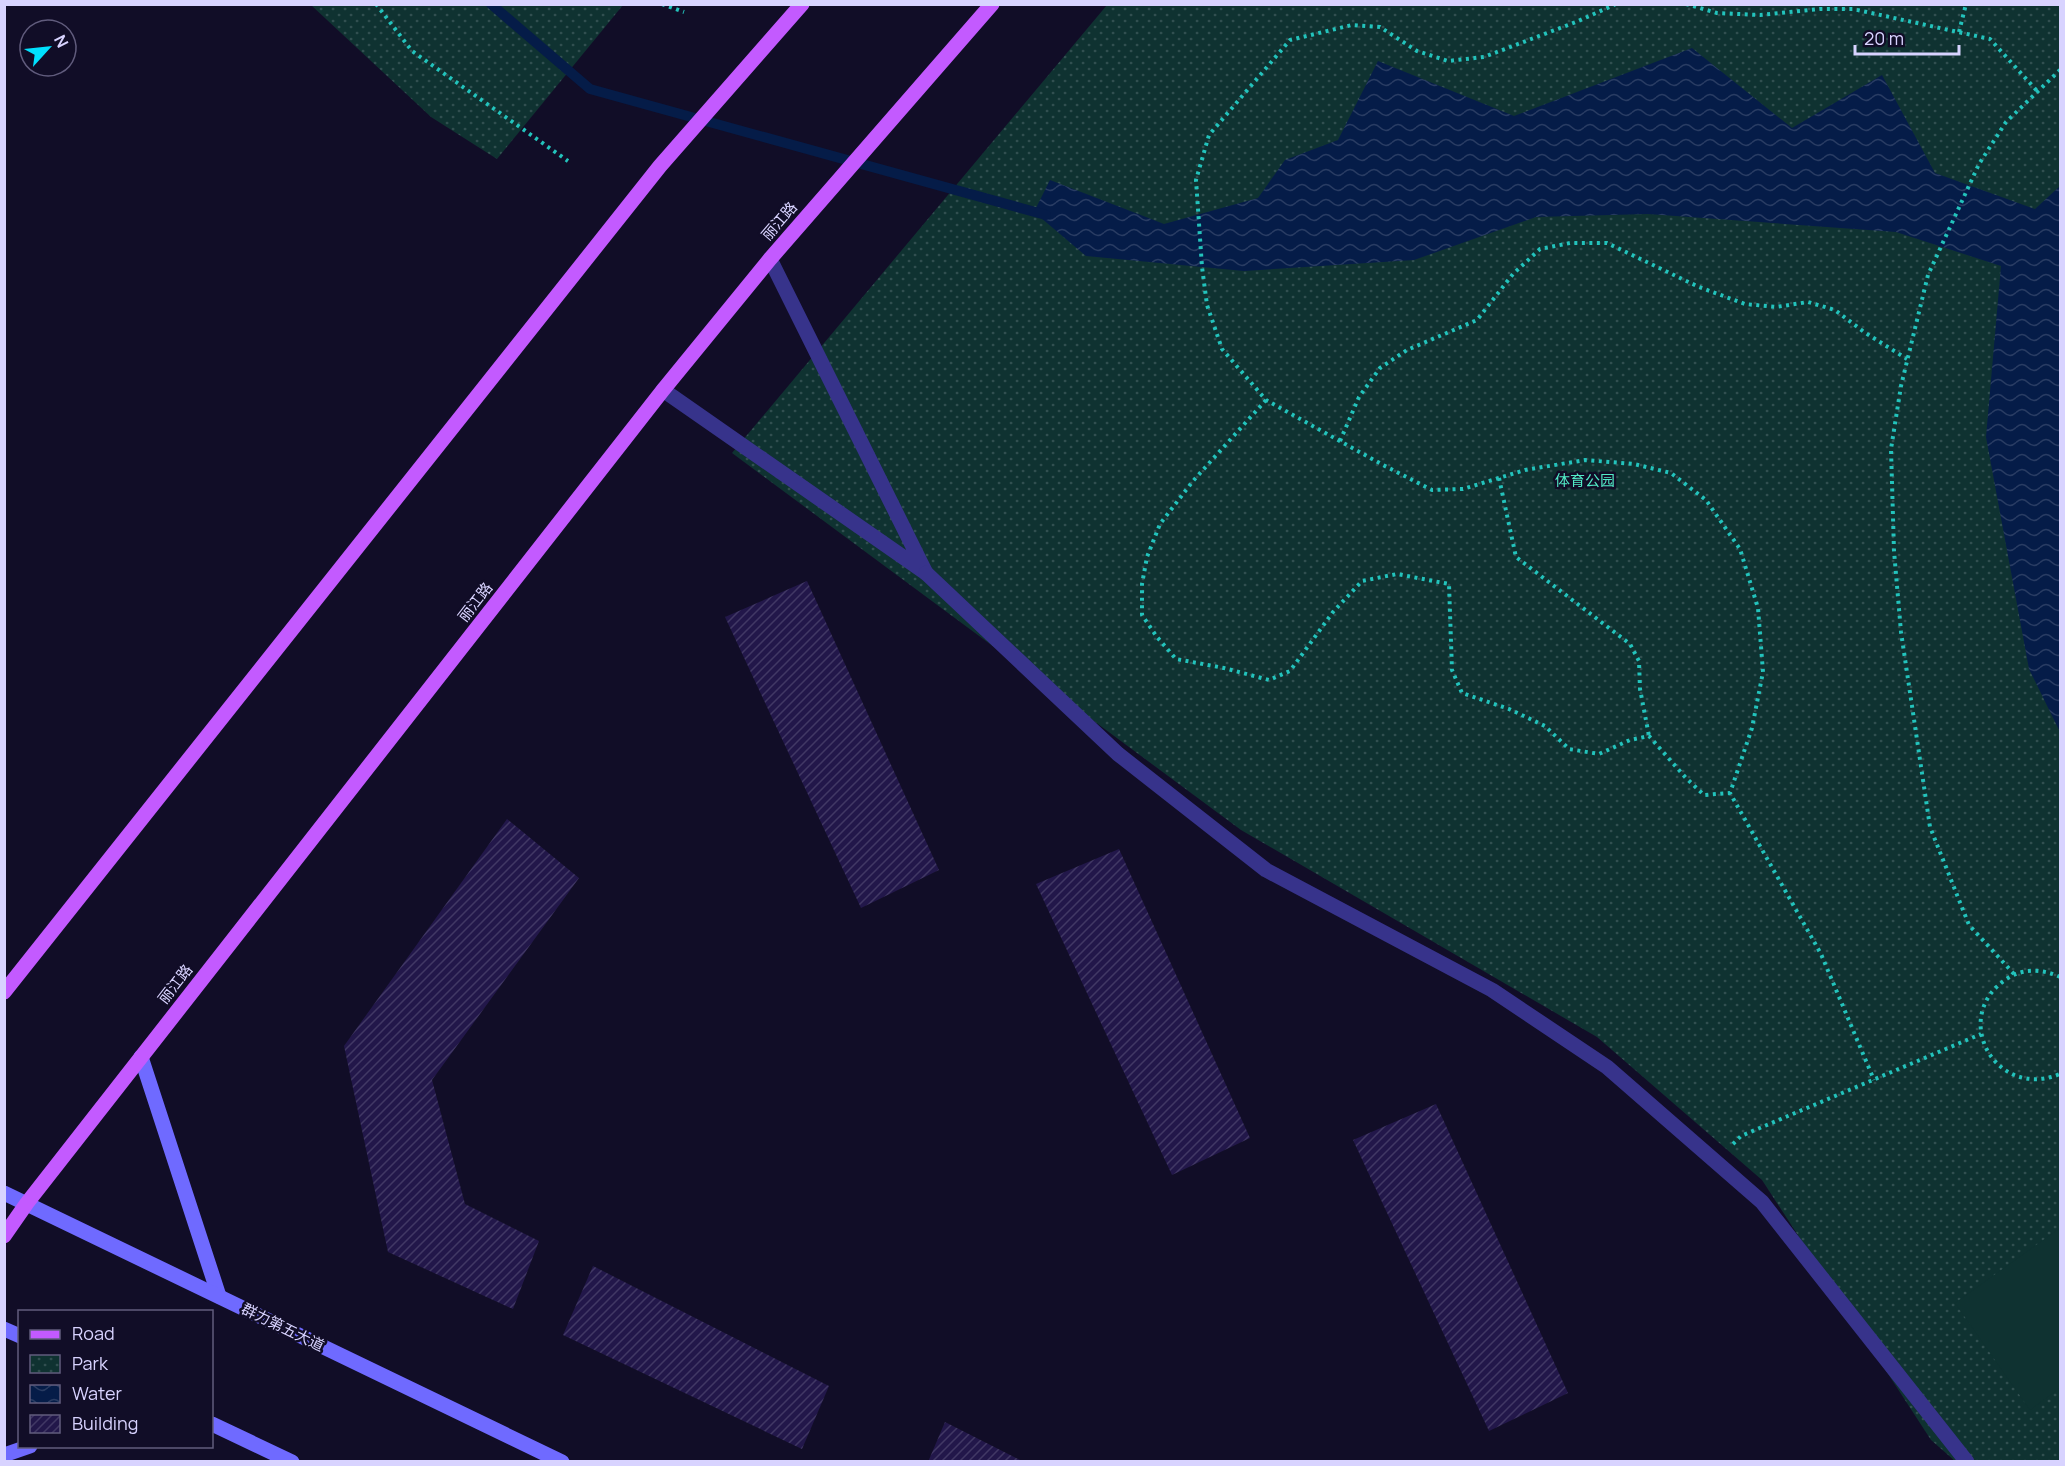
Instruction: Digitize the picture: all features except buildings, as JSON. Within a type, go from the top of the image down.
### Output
[{"type":"main road","points":[[6,990],[660,166],[802,4]]},
{"type":"main road","name":"丽江路","points":[[4,1236],[27,1203],[663,390],[770,259],[992,4]]},
{"type":"main road","points":[[141,1057],[219,1296]]},
{"type":"main road","name":"群力第五大道","points":[[4,1193],[562,1461]]},
{"type":"main road","points":[[4,1329],[18,1335]]},
{"type":"main road","points":[[213,1424],[292,1461]]},
{"type":"main road","points":[[4,1455],[24,1448]]},
{"type":"street","points":[[770,259],[926,573]]},
{"type":"street","points":[[663,390],[926,573],[1118,754],[1266,870],[1492,990],[1607,1067],[1762,1202],[1967,1461]]},
{"type":"path","points":[[376,4],[412,51],[568,161]]},
{"type":"path","points":[[662,4],[684,12]]},
{"type":"path","points":[[1616,4],[1484,57],[1448,62],[1417,51],[1380,27],[1352,25],[1290,40],[1209,135],[1197,180],[1202,267],[1207,304],[1222,349],[1266,400],[1432,490],[1463,489],[1525,470],[1585,460],[1634,464],[1671,473],[1706,500],[1740,549],[1758,609],[1763,672],[1752,728],[1730,793],[1821,954],[1874,1080]]},
{"type":"path","points":[[1686,4],[1717,13],[1760,15],[1820,9],[1853,9],[1990,39],[2038,92]]},
{"type":"path","points":[[1959,32],[1966,4]]},
{"type":"path","points":[[2014,974],[1969,925],[1930,827],[1901,632],[1894,552],[1891,449],[1901,386],[1928,274],[1979,164],[2006,122],[2061,70]]},
{"type":"path","points":[[1340,441],[1359,397],[1380,368],[1407,351],[1477,320],[1513,274],[1540,249],[1570,243],[1607,243],[1699,287],[1745,304],[1776,307],[1808,302],[1835,310],[1864,332],[1907,359]]},
{"type":"path","points":[[1266,400],[1160,524],[1147,557],[1142,584],[1142,615],[1156,637],[1176,658],[1269,680],[1290,671],[1333,612],[1362,581],[1397,574],[1449,584],[1452,670],[1462,693],[1509,709],[1545,726],[1569,749],[1599,754],[1629,740],[1649,736]]},
{"type":"path","points":[[1499,478],[1516,557],[1630,644],[1639,661],[1640,688],[1649,736],[1704,795],[1730,793]]},
{"type":"path","points":[[2061,977],[2050,972],[2032,970],[2014,974],[1999,984],[1987,998],[1981,1016],[1981,1034],[1987,1051],[1998,1066],[2013,1076],[2030,1080],[2048,1079],[2061,1074]]},
{"type":"path","points":[[1715,1160],[1741,1136],[1981,1034]]},
{"type":"green space","points":[[311,5],[623,5],[497,159],[431,117]]},
{"type":"green space","name":"体育公园","points":[[1107,5],[2060,5],[2060,1461],[1955,1461],[1931,1440],[1762,1180],[1597,1037],[1241,830],[732,453]]},
{"type":"green space","points":[[2060,1228],[2060,1388],[2030,1410],[1955,1303]]},
{"type":"water","points":[[1692,48],[1792,128],[1882,75],[1935,173],[2035,209],[2060,186],[2060,732],[2029,669],[1986,437],[2001,266],[1896,232],[1648,214],[1536,217],[1414,260],[1244,271],[1086,256],[1034,212],[1050,180],[1164,224],[1258,198],[1285,160],[1338,140],[1378,61],[1514,116]]},
{"type":"waterway","points":[[491,4],[590,89],[1046,215]]}]
